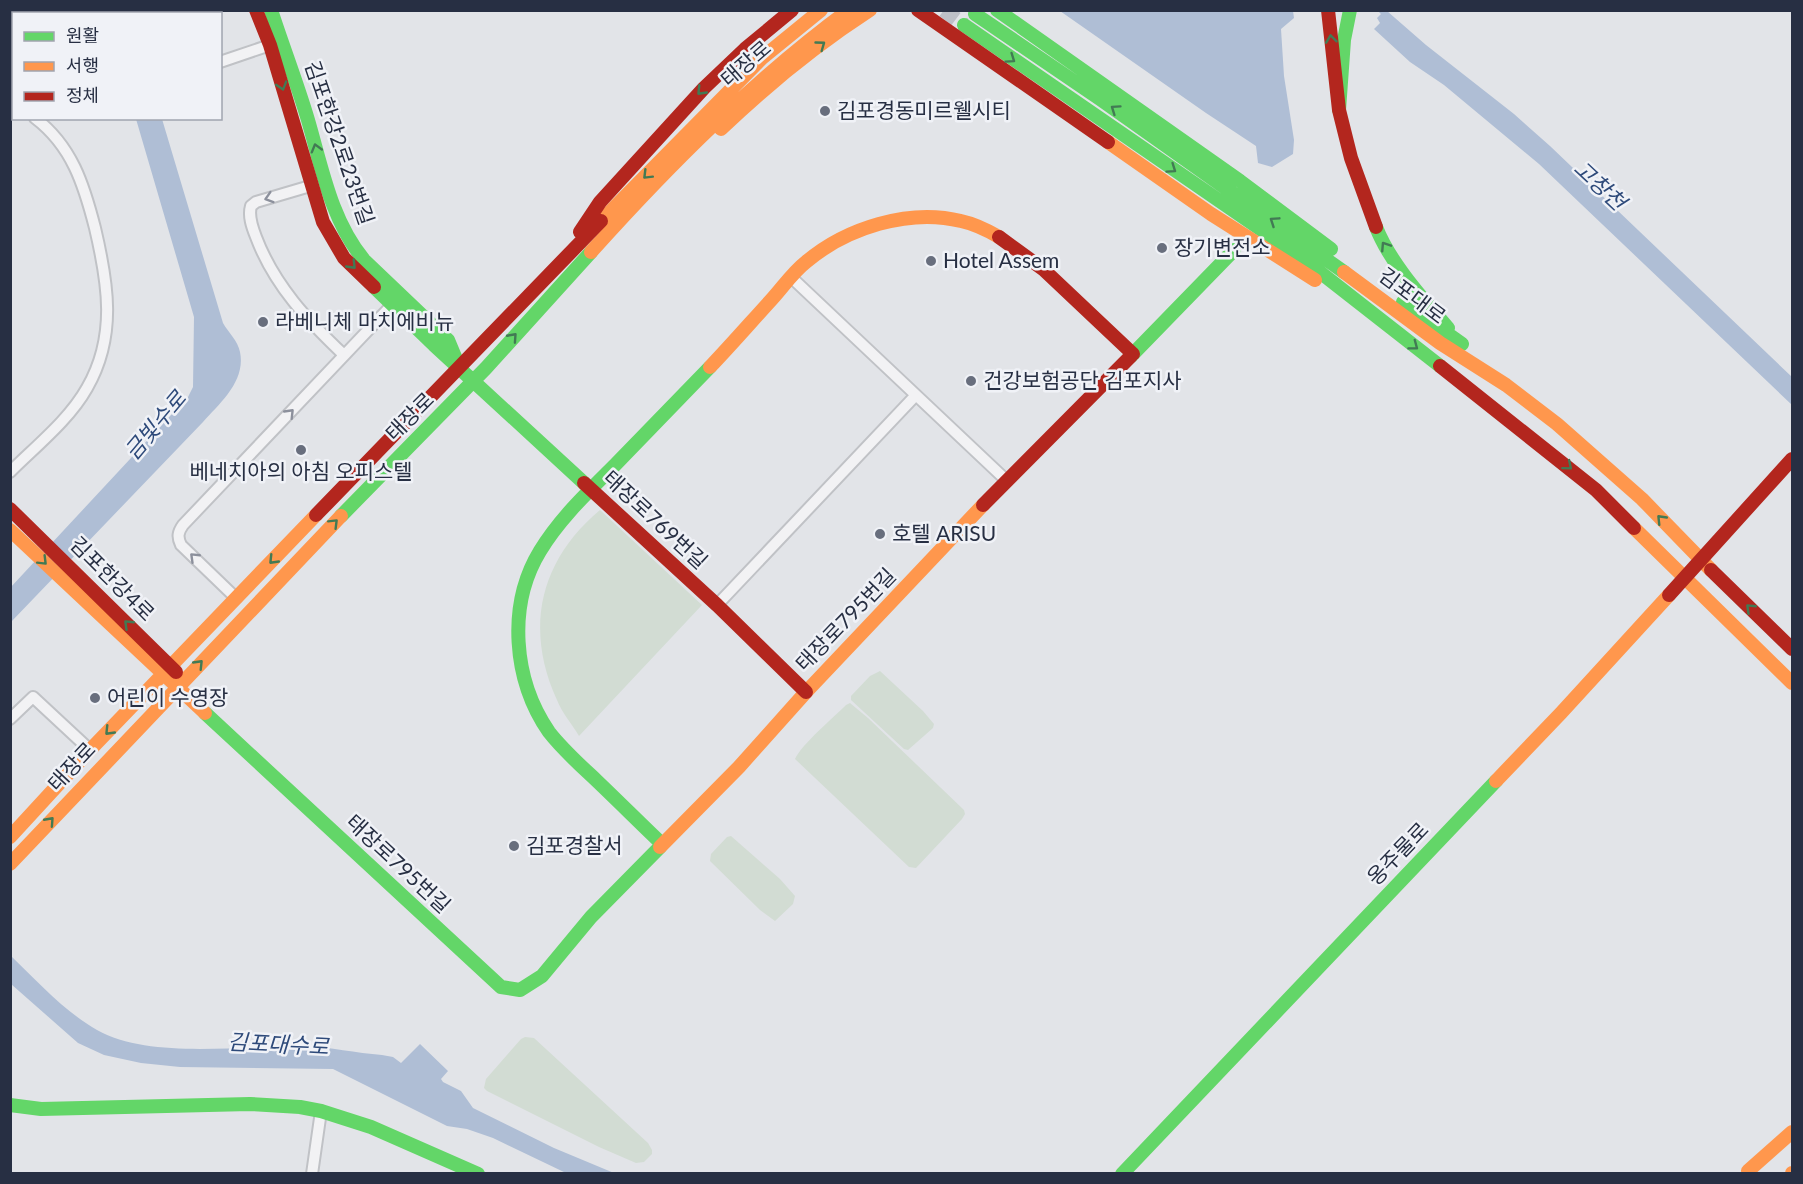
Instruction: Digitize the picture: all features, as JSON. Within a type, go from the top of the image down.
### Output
[{"type":"main road","name":"김포한강2로23번길","points":[[256,10],[276,43],[326,181],[337,219],[353,247],[448,340],[460,367]]},
{"type":"main road","name":"김포한강2로23번길","points":[[271,10],[276,43],[311,185],[323,222],[335,245],[354,268],[460,367]]},
{"type":"main road","points":[[562,260],[600,202],[704,88],[792,10]]},
{"type":"main road","name":"태장로","points":[[10,864],[180,683],[474,381],[576,268],[737,99],[820,30],[849,10]]},
{"type":"main road","points":[[576,268],[624,230],[746,105],[796,63],[870,10]]},
{"type":"main road","name":"김포대로","points":[[918,10],[1219,218],[1388,327]]},
{"type":"main road","name":"김포대로","points":[[997,10],[1240,181],[1347,263],[1462,344]]},
{"type":"main road","points":[[1328,10],[1340,110],[1351,158],[1381,240],[1416,290],[1462,344],[1506,385]]},
{"type":"main road","points":[[1340,110],[1344,40],[1350,10]]},
{"type":"main road","name":"태장로","points":[[10,837],[90,750],[562,260],[762,58],[816,14]]},
{"type":"main road","name":"김포대로","points":[[975,14],[1299,239],[1440,343],[1506,385],[1557,424],[1642,499],[1792,649]]},
{"type":"main road","name":"김포대로","points":[[964,25],[1298,255],[1539,442],[1588,483],[1792,683]]},
{"type":"main road","points":[[662,844],[565,751],[551,734],[533,701],[524,676],[519,651],[520,609],[525,584],[545,544],[591,489],[696,382],[792,278],[819,250],[869,227],[916,217],[947,218],[975,224],[1017,247],[1133,354]]},
{"type":"main road","points":[[1219,218],[1230,232],[1234,250],[1244,247],[1269,249]]},
{"type":"main road","name":"태장로795번길","points":[[180,683],[501,978],[517,981],[534,971],[570,932],[591,917],[739,767],[806,692],[1006,480],[1234,250]]},
{"type":"main road","name":"태장로769번길","points":[[460,367],[717,605],[806,692]]},
{"type":"main road","name":"옹주물로","points":[[1122,1173],[1557,718],[1702,561],[1792,459]]},
{"type":"main road","name":"김포한강4로","points":[[10,509],[81,578],[180,683]]},
{"type":"main road","name":"김포한강4로","points":[[13,532],[71,589],[167,670]]},
{"type":"main road","points":[[10,1105],[41,1109],[275,1104],[321,1111],[371,1127],[478,1173]]},
{"type":"main road","points":[[1746,1172],[1792,1132]]},
{"type":"main road","points":[[1746,1172],[1792,1146]]},
{"type":"street","points":[[222,61],[276,43]]},
{"type":"street","points":[[10,472],[67,414],[87,387],[102,353],[107,319],[106,274],[88,199],[68,152],[37,120]]},
{"type":"street","points":[[326,181],[256,202],[251,206],[250,220],[260,249],[277,280],[311,323],[344,355]]},
{"type":"street","points":[[792,278],[1006,480]]},
{"type":"street","points":[[236,598],[181,545],[178,538],[179,532],[183,525],[392,305]]},
{"type":"street","points":[[717,605],[916,395]]},
{"type":"street","points":[[10,719],[33,697],[90,750]]},
{"type":"street","points":[[312,1173],[321,1111]]},
{"type":"shaded area","points":[[600,510],[702,605],[579,736],[559,705],[547,673],[541,647],[540,621],[551,573],[563,551]]},
{"type":"shaded area","points":[[880,671],[934,724],[933,728],[908,750],[904,749],[851,700],[851,696],[870,676]]},
{"type":"shaded area","points":[[850,703],[964,810],[965,814],[962,819],[916,868],[909,867],[795,759],[811,739]]},
{"type":"shaded area","points":[[731,836],[780,879],[795,896],[793,904],[775,921],[760,910],[710,861],[711,854],[727,837]]},
{"type":"shaded area","points":[[525,1037],[534,1038],[648,1143],[652,1154],[644,1162],[636,1163],[487,1091],[484,1088],[486,1079]]},
{"type":"water","points":[[1060,11],[1293,11],[1294,18],[1281,29],[1284,76],[1294,140],[1293,154],[1272,167],[1258,163],[1256,146]]},
{"type":"water","points":[[1378,11],[1387,11],[1550,146],[1792,377],[1792,405],[1539,164],[1444,85],[1410,62],[1374,29],[1380,23],[1377,18],[1381,14]]},
{"type":"water","points":[[136,120],[162,120],[223,323],[239,348],[241,363],[239,372],[230,391],[217,407],[11,622],[10,588],[171,415],[183,407],[193,387],[194,317]]},
{"type":"water","points":[[11,956],[73,1014],[97,1030],[119,1039],[144,1045],[198,1049],[304,1046],[382,1055],[393,1057],[401,1063],[420,1044],[448,1071],[441,1079],[443,1082],[461,1091],[473,1108],[554,1148],[614,1173],[566,1173],[493,1138],[467,1129],[447,1126],[333,1069],[180,1067],[141,1063],[104,1055],[78,1043],[11,984]]},
{"type":"tunnel","points":[[944,10],[964,25]]},
{"type":"traffic: fast","points":[[271,10],[304,106],[329,193],[343,228],[364,260],[448,340],[458,364]]},
{"type":"traffic: fast","points":[[997,10],[1240,181],[1331,249]]},
{"type":"traffic: fast","points":[[1339,110],[1344,40],[1350,10]]},
{"type":"traffic: fast","points":[[975,14],[1100,99],[1344,272]]},
{"type":"traffic: fast","points":[[964,25],[1298,255],[1440,366]]},
{"type":"traffic: fast","points":[[1376,227],[1398,267],[1448,328]]},
{"type":"traffic: fast","points":[[1131,356],[1234,250]]},
{"type":"traffic: fast","points":[[341,516],[486,368],[591,252]]},
{"type":"traffic: fast","points":[[374,287],[584,483]]},
{"type":"traffic: fast","points":[[1403,302],[1462,344]]},
{"type":"traffic: fast","points":[[662,844],[549,732],[537,712],[528,689],[522,666],[519,618],[522,595],[529,572],[556,527],[710,367]]},
{"type":"traffic: fast","points":[[205,713],[501,987],[520,990],[542,976],[591,917],[660,847]]},
{"type":"traffic: fast","points":[[1122,1174],[1496,781]]},
{"type":"traffic: fast","points":[[10,1105],[41,1109],[250,1104],[300,1107],[321,1111],[371,1127],[478,1174]]},
{"type":"traffic: slow","points":[[601,221],[762,58],[821,10]]},
{"type":"traffic: slow","points":[[591,252],[682,155],[779,65],[849,10]]},
{"type":"traffic: slow","points":[[721,129],[792,66],[870,10]]},
{"type":"traffic: slow","points":[[1108,142],[1211,214],[1315,280]]},
{"type":"traffic: slow","points":[[710,367],[801,266],[840,239],[879,224],[920,217],[961,221],[999,237]]},
{"type":"traffic: slow","points":[[1344,272],[1440,343],[1506,385],[1557,424],[1642,499],[1711,570]]},
{"type":"traffic: slow","points":[[660,847],[739,767],[806,692],[983,505]]},
{"type":"traffic: slow","points":[[10,837],[90,750],[316,515]]},
{"type":"traffic: slow","points":[[10,864],[341,516]]},
{"type":"traffic: slow","points":[[1634,528],[1792,683]]},
{"type":"traffic: slow","points":[[10,530],[205,713]]},
{"type":"traffic: slow","points":[[1496,781],[1669,595]]},
{"type":"traffic: slow","points":[[1748,1171],[1792,1132]]},
{"type":"traffic: jam","points":[[256,10],[270,45],[323,222],[344,258],[374,287]]},
{"type":"traffic: jam","points":[[580,232],[600,202],[704,88],[745,49],[792,10]]},
{"type":"traffic: jam","points":[[918,10],[1108,142]]},
{"type":"traffic: jam","points":[[1328,10],[1339,110],[1351,158],[1376,227]]},
{"type":"traffic: jam","points":[[316,515],[601,221]]},
{"type":"traffic: jam","points":[[999,237],[1043,269],[1133,354]]},
{"type":"traffic: jam","points":[[983,505],[1131,356]]},
{"type":"traffic: jam","points":[[1440,366],[1596,490],[1634,528]]},
{"type":"traffic: jam","points":[[1669,595],[1792,459]]},
{"type":"traffic: jam","points":[[584,483],[717,605],[806,692]]},
{"type":"traffic: jam","points":[[10,509],[176,672]]},
{"type":"traffic: jam","points":[[1711,570],[1792,649]]},
{"type":"place","name":"김포경동미르웰시티","points":[[825,111]]},
{"type":"place","name":"장기변전소","points":[[1162,248]]},
{"type":"place","name":"Hotel Assem","points":[[931,261]]},
{"type":"place","name":"라베니체 마치에비뉴","points":[[263,322]]},
{"type":"place","name":"건강보험공단 김포지사","points":[[971,381]]},
{"type":"place","name":"베네치아의 아침 오피스텔","points":[[301,450]]},
{"type":"place","name":"호텔 ARISU","points":[[880,534]]},
{"type":"place","name":"어린이 수영장","points":[[95,698]]},
{"type":"place","name":"김포경찰서","points":[[514,846]]},
{"type":"water label","name":"고창천","points":[[1600,185]]},
{"type":"water label","name":"금빛수로","points":[[155,425]]},
{"type":"water label","name":"김포대수로","points":[[278,1044]]}]
